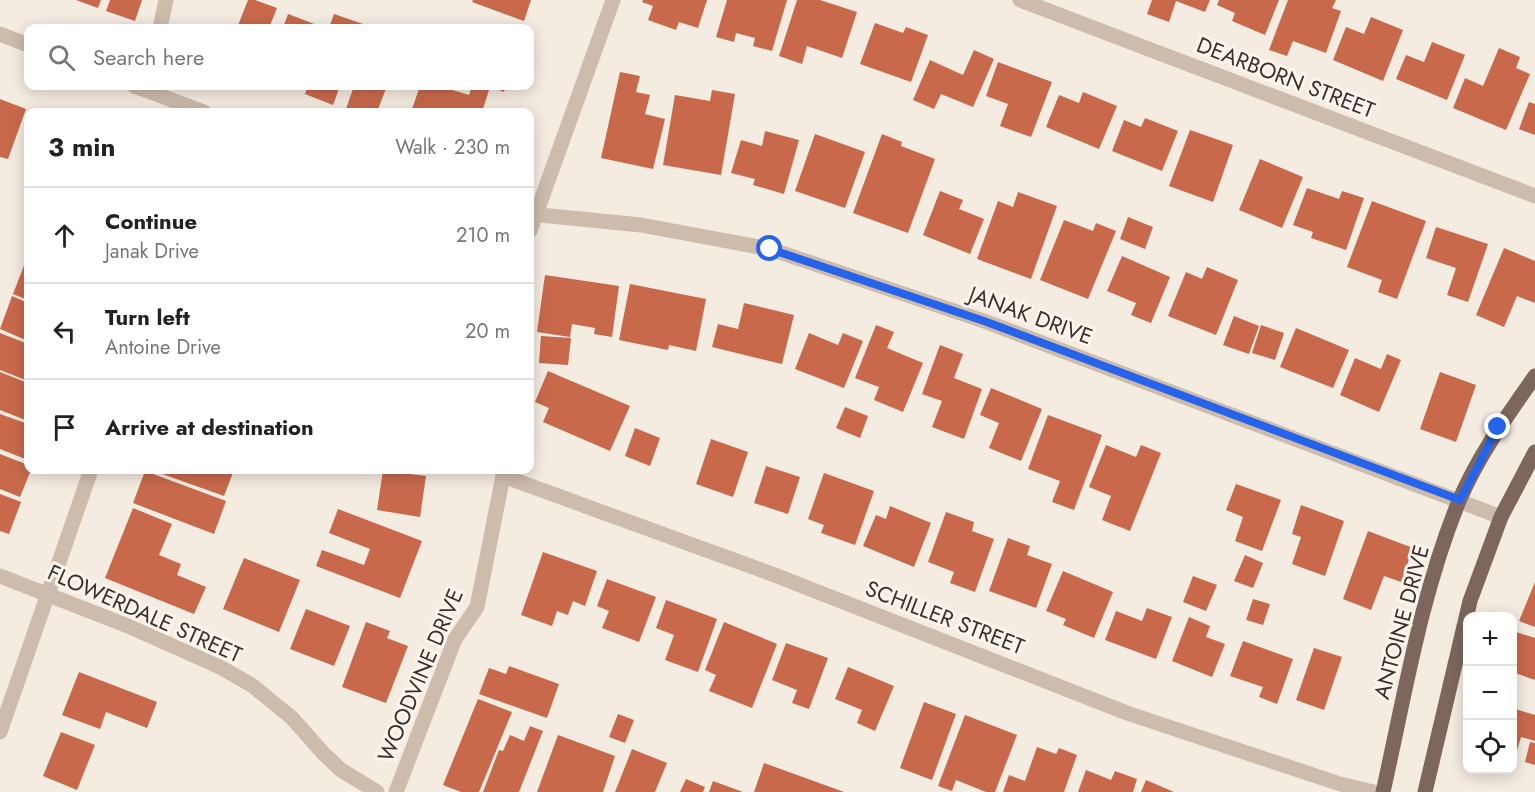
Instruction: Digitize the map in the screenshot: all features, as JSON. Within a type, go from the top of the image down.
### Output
[{"type":"main road","name":"ANTOINE DRIVE","points":[[1383,792],[1428,591],[1460,500],[1498,427],[1535,376]]},
{"type":"main road","points":[[1425,792],[1470,601],[1501,517],[1535,452]]},
{"type":"street","points":[[161,24],[166,0]]},
{"type":"street","points":[[534,212],[613,0]]},
{"type":"street","name":"DEARBORN STREET","points":[[1020,0],[1535,196]]},
{"type":"street","points":[[0,34],[24,43]]},
{"type":"street","points":[[150,90],[194,108]]},
{"type":"street","name":"JANAK DRIVE","points":[[534,215],[641,225],[770,249],[984,321],[1501,517]]},
{"type":"street","points":[[0,732],[90,474]]},
{"type":"street","name":"WOODVINE DRIVE","points":[[396,792],[455,639],[477,607],[502,474]]},
{"type":"street","name":"SCHILLER STREET","points":[[505,474],[772,574],[1127,713],[1340,784],[1373,792]]},
{"type":"street","name":"FLOWERDALE STREET","points":[[0,576],[148,635],[222,668],[253,686],[292,718],[341,770],[377,792]]},
{"type":"building","points":[[76,0],[101,0],[98,8]]},
{"type":"building","points":[[110,0],[142,0],[135,21],[106,11]]},
{"type":"building","points":[[248,0],[255,0],[277,8],[271,24],[239,24]]},
{"type":"building","points":[[473,0],[531,0],[524,21],[472,2]]},
{"type":"building","points":[[643,0],[707,0],[698,28],[679,22],[676,30],[648,20],[653,6],[642,2]]},
{"type":"building","points":[[727,0],[787,0],[772,51],[753,46],[755,38],[736,33],[734,42],[716,37]]},
{"type":"building","points":[[797,0],[820,0],[857,12],[842,58],[807,46],[802,64],[779,56]]},
{"type":"building","points":[[1152,0],[1210,0],[1205,12],[1176,1],[1169,22],[1147,14]]},
{"type":"building","points":[[1219,0],[1279,0],[1265,35],[1232,21],[1235,13],[1217,5]]},
{"type":"building","points":[[1288,0],[1336,0],[1332,8],[1341,11],[1326,53],[1293,41],[1287,56],[1269,50]]},
{"type":"building","points":[[288,14],[314,24],[284,24]]},
{"type":"building","points":[[334,14],[363,24],[330,24]]},
{"type":"building","points":[[1371,17],[1403,30],[1383,81],[1333,60],[1346,27],[1364,34]]},
{"type":"building","points":[[875,23],[903,33],[906,27],[928,35],[911,82],[860,64]]},
{"type":"building","points":[[1432,42],[1465,55],[1447,100],[1396,79],[1406,55],[1424,62]]},
{"type":"building","points":[[1499,48],[1520,57],[1516,68],[1530,74],[1506,130],[1453,108],[1465,78],[1483,86]]},
{"type":"building","points":[[974,50],[994,59],[973,107],[941,94],[934,109],[913,100],[930,60],[963,75]]},
{"type":"building","points":[[998,62],[1052,82],[1031,137],[1000,126],[1008,104],[986,96]]},
{"type":"building","points":[[620,72],[640,76],[636,92],[650,95],[645,114],[665,119],[653,169],[601,158]]},
{"type":"building","points":[[306,90],[339,90],[333,105],[305,94]]},
{"type":"building","points":[[353,90],[385,90],[379,108],[346,108]]},
{"type":"building","points":[[419,90],[452,90],[469,95],[471,90],[489,90],[483,108],[412,108]]},
{"type":"building","points":[[712,90],[735,94],[721,175],[663,165],[675,95],[710,101]]},
{"type":"building","points":[[1083,92],[1117,106],[1099,149],[1046,127],[1059,95],[1079,103]]},
{"type":"building","points":[[0,99],[24,108],[24,115],[8,159],[0,157]]},
{"type":"building","points":[[1529,102],[1535,104],[1535,135],[1519,129]]},
{"type":"building","points":[[1145,118],[1178,131],[1162,171],[1112,151],[1124,120],[1141,127]]},
{"type":"building","points":[[1190,130],[1233,145],[1213,202],[1169,186]]},
{"type":"building","points":[[765,131],[799,140],[784,194],[753,185],[755,179],[731,173],[741,140],[762,146]]},
{"type":"building","points":[[815,134],[865,152],[845,208],[795,191]]},
{"type":"building","points":[[882,134],[902,142],[901,146],[935,159],[908,233],[853,213]]},
{"type":"building","points":[[1260,159],[1303,177],[1282,228],[1239,210]]},
{"type":"building","points":[[1307,188],[1339,199],[1342,191],[1364,198],[1346,250],[1311,238],[1313,232],[1293,225]]},
{"type":"building","points":[[940,191],[963,200],[959,209],[984,219],[970,254],[923,235]]},
{"type":"building","points":[[1018,192],[1057,206],[1031,279],[977,259],[998,201],[1013,207]]},
{"type":"building","points":[[1372,201],[1426,221],[1397,299],[1378,292],[1382,280],[1347,267]]},
{"type":"building","points":[[1128,217],[1153,227],[1145,249],[1120,239]]},
{"type":"building","points":[[1064,220],[1093,231],[1096,223],[1116,231],[1088,299],[1040,280]]},
{"type":"building","points":[[1436,227],[1488,244],[1468,302],[1447,295],[1456,268],[1426,258]]},
{"type":"building","points":[[1504,248],[1535,261],[1535,303],[1517,296],[1504,327],[1476,315]]},
{"type":"building","points":[[1122,256],[1170,277],[1151,323],[1131,315],[1136,303],[1107,291]]},
{"type":"building","points":[[24,266],[24,298],[13,294]]},
{"type":"building","points":[[1207,267],[1238,280],[1216,335],[1168,316],[1186,272],[1202,279]]},
{"type":"building","points":[[545,275],[619,286],[612,337],[594,334],[595,328],[572,324],[570,337],[537,332]]},
{"type":"building","points":[[630,284],[706,299],[696,351],[669,345],[668,350],[619,340]]},
{"type":"building","points":[[12,296],[24,301],[24,339],[0,329]]},
{"type":"building","points":[[744,303],[794,315],[782,364],[712,347],[718,324],[738,329]]},
{"type":"building","points":[[1234,316],[1259,326],[1249,354],[1223,345]]},
{"type":"building","points":[[876,325],[894,332],[887,348],[923,363],[903,412],[874,400],[879,387],[855,378]]},
{"type":"building","points":[[1261,325],[1284,333],[1275,360],[1252,353]]},
{"type":"building","points":[[1296,328],[1349,350],[1333,388],[1280,367]]},
{"type":"building","points":[[0,333],[24,342],[24,379],[0,370]]},
{"type":"building","points":[[809,333],[838,345],[843,333],[863,341],[844,388],[795,369]]},
{"type":"building","points":[[541,336],[571,338],[568,365],[539,363]]},
{"type":"building","points":[[940,345],[963,354],[954,378],[982,389],[964,439],[932,427],[942,401],[922,394]]},
{"type":"building","points":[[1387,354],[1401,360],[1379,412],[1340,395],[1355,358],[1381,369]]},
{"type":"building","points":[[548,371],[630,406],[610,451],[543,422],[549,408],[535,402]]},
{"type":"building","points":[[0,372],[24,381],[24,419],[0,410]]},
{"type":"building","points":[[1440,372],[1476,385],[1456,442],[1420,429]]},
{"type":"building","points":[[991,388],[1042,409],[1021,461],[989,448],[999,423],[980,415]]},
{"type":"building","points":[[845,407],[868,416],[860,438],[836,428]]},
{"type":"building","points":[[0,414],[24,423],[24,458],[0,449]]},
{"type":"building","points":[[1048,415],[1102,435],[1074,510],[1052,502],[1060,481],[1028,469]]},
{"type":"building","points":[[635,428],[660,438],[650,466],[625,456]]},
{"type":"building","points":[[711,439],[748,452],[733,497],[696,484]]},
{"type":"building","points":[[1106,445],[1136,457],[1141,445],[1161,453],[1130,531],[1102,520],[1111,496],[1089,487]]},
{"type":"building","points":[[0,454],[24,463],[24,474],[29,474],[20,497],[0,489]]},
{"type":"building","points":[[766,466],[800,477],[788,514],[754,503]]},
{"type":"building","points":[[824,473],[874,491],[855,545],[821,533],[824,525],[808,519]]},
{"type":"building","points":[[144,474],[153,474],[226,501],[214,534],[133,503]]},
{"type":"building","points":[[162,474],[232,474],[224,496]]},
{"type":"building","points":[[382,474],[426,476],[420,517],[377,510]]},
{"type":"building","points":[[1236,484],[1281,500],[1262,551],[1235,541],[1243,517],[1226,510]]},
{"type":"building","points":[[0,494],[21,502],[9,534],[0,531]]},
{"type":"building","points":[[1301,505],[1344,521],[1325,576],[1292,564],[1301,537],[1292,534]]},
{"type":"building","points":[[890,506],[931,523],[914,567],[863,546],[876,515],[886,519]]},
{"type":"building","points":[[133,508],[172,524],[159,555],[181,564],[177,575],[206,587],[194,614],[105,578]]},
{"type":"building","points":[[338,509],[422,541],[400,598],[316,566],[322,550],[364,565],[370,549],[329,533]]},
{"type":"building","points":[[946,512],[974,522],[972,531],[994,539],[975,592],[950,583],[954,572],[928,562]]},
{"type":"building","points":[[1368,531],[1413,548],[1401,582],[1384,576],[1371,610],[1343,599]]},
{"type":"building","points":[[1008,538],[1030,546],[1027,555],[1052,564],[1036,608],[989,591]]},
{"type":"building","points":[[543,552],[597,571],[585,606],[573,601],[568,615],[557,611],[552,626],[521,615]]},
{"type":"building","points":[[1245,555],[1263,563],[1253,588],[1234,581]]},
{"type":"building","points":[[244,558],[300,580],[279,632],[223,609]]},
{"type":"building","points":[[1063,571],[1113,592],[1094,638],[1063,625],[1066,619],[1046,611]]},
{"type":"building","points":[[1193,576],[1217,585],[1206,611],[1183,602]]},
{"type":"building","points":[[607,579],[656,597],[639,642],[602,628],[609,611],[597,606]]},
{"type":"building","points":[[1535,582],[1535,627],[1519,621]]},
{"type":"building","points":[[1253,599],[1270,604],[1263,625],[1246,620]]},
{"type":"building","points":[[666,600],[717,619],[698,672],[665,660],[674,635],[656,628]]},
{"type":"building","points":[[1147,608],[1172,617],[1156,659],[1105,640],[1116,611],[1142,621]]},
{"type":"building","points":[[306,609],[350,626],[334,666],[290,649]]},
{"type":"building","points":[[1189,617],[1210,626],[1206,637],[1225,644],[1212,677],[1172,661]]},
{"type":"building","points":[[366,622],[390,631],[387,638],[408,646],[386,703],[342,687]]},
{"type":"building","points":[[724,622],[777,644],[752,708],[709,691],[716,675],[705,670]]},
{"type":"building","points":[[1517,632],[1535,638],[1535,680],[1517,674]]},
{"type":"building","points":[[1243,641],[1293,659],[1277,704],[1259,697],[1263,687],[1230,676]]},
{"type":"building","points":[[786,643],[828,658],[809,709],[792,703],[797,690],[772,680]]},
{"type":"building","points":[[1314,648],[1342,657],[1324,710],[1296,700]]},
{"type":"building","points":[[509,666],[559,684],[547,718],[479,694],[489,668],[506,674]]},
{"type":"building","points":[[848,667],[894,686],[875,731],[857,723],[862,710],[835,699]]},
{"type":"building","points":[[79,672],[157,702],[147,728],[106,712],[100,729],[62,715]]},
{"type":"building","points":[[478,699],[512,712],[479,792],[461,792],[443,785]]},
{"type":"building","points":[[924,702],[956,714],[932,780],[900,768]]},
{"type":"building","points":[[1517,710],[1535,715],[1535,741],[1521,737],[1517,750]]},
{"type":"building","points":[[618,714],[634,720],[625,743],[609,737]]},
{"type":"building","points":[[965,715],[1017,735],[995,792],[986,792],[956,780],[952,791],[938,786]]},
{"type":"building","points":[[530,726],[543,731],[519,792],[483,792],[499,750],[503,751],[510,735],[524,741]]},
{"type":"building","points":[[61,732],[95,745],[77,790],[43,776]]},
{"type":"building","points":[[558,735],[615,756],[603,792],[537,792]]},
{"type":"building","points":[[1530,742],[1535,743],[1535,765],[1525,762]]},
{"type":"building","points":[[1037,747],[1056,754],[1059,748],[1077,755],[1064,792],[1003,792],[1009,775],[1025,781]]},
{"type":"building","points":[[632,749],[667,763],[655,792],[615,792]]},
{"type":"building","points":[[764,763],[844,792],[754,792]]},
{"type":"building","points":[[1086,770],[1111,780],[1115,771],[1137,779],[1133,792],[1078,792]]},
{"type":"building","points":[[686,779],[705,787],[703,792],[680,792]]},
{"type":"building","points":[[1146,780],[1174,792],[1141,792]]},
{"type":"building","points":[[713,781],[743,792],[709,792]]},
{"type":"route","points":[[770,249],[984,321],[1460,500],[1498,427]]}]
